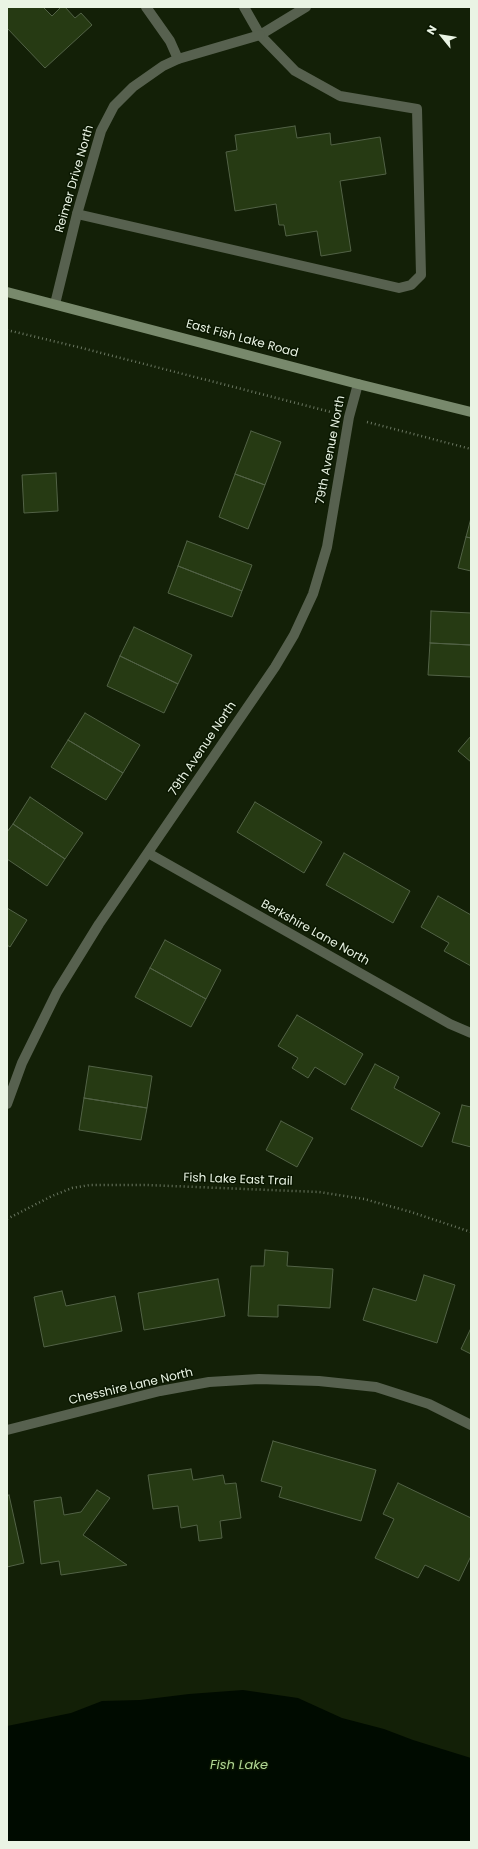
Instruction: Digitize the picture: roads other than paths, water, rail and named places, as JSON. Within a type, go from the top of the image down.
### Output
[{"type":"street","points":[[146,7],[170,41],[178,59]]},
{"type":"street","points":[[77,214],[399,288],[411,285],[421,275],[417,109],[340,96],[295,71],[260,35],[244,7]]},
{"type":"street","name":"Reimer Drive North","points":[[55,304],[77,214],[101,130],[114,106],[133,87],[163,66],[178,59],[260,35],[306,7]]},
{"type":"street","name":"East Fish Lake Road","points":[[7,292],[471,412]]},
{"type":"street","name":"79th Avenue North","points":[[7,1104],[22,1063],[57,992],[99,924],[275,667],[294,635],[313,594],[327,547],[349,417],[358,384]]},
{"type":"street","name":"Berkshire Lane North","points":[[148,853],[450,1024],[471,1033]]},
{"type":"street","name":"Chesshire Lane North","points":[[7,1430],[160,1391],[209,1382],[259,1379],[319,1381],[376,1387],[428,1404],[471,1425]]},
{"type":"water","name":"Fish Lake","points":[[243,1690],[298,1698],[342,1718],[384,1729],[413,1740],[471,1758],[471,1842],[7,1842],[7,1726],[71,1713],[102,1701],[140,1700],[189,1694]]}]
